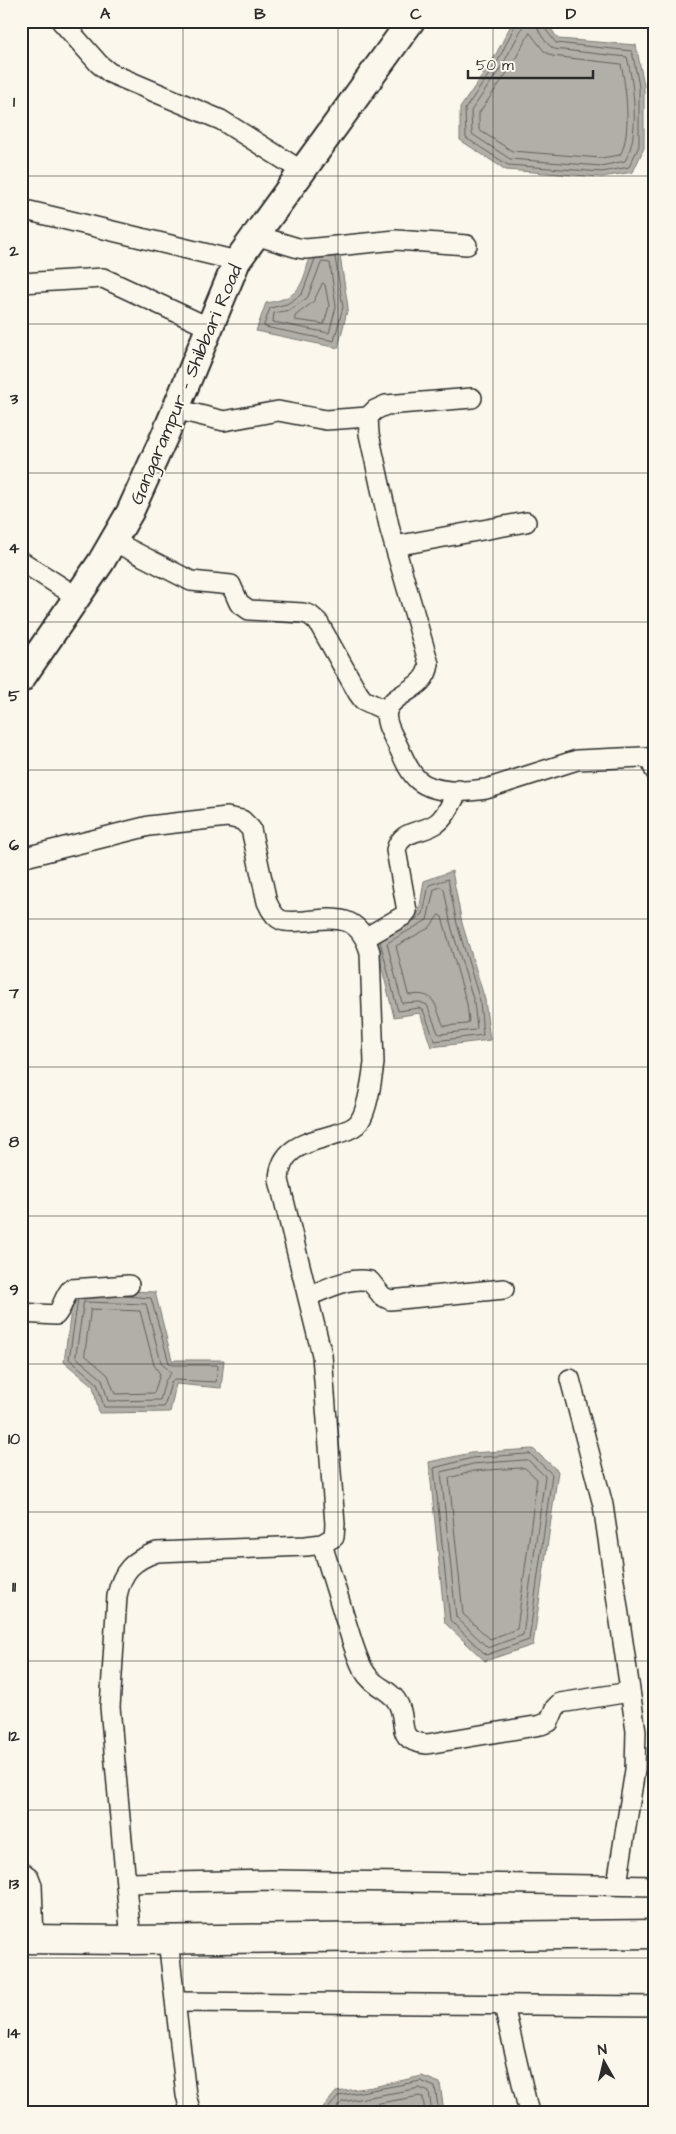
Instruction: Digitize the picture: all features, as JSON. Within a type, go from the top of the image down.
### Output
[{"type":"highway","points":[[25,1943],[131,1940],[168,1945],[655,1934]]},
{"type":"highway","points":[[25,1943],[655,1948]]},
{"type":"main road","name":"Gangarampur - Shibbari Road","points":[[21,679],[77,597],[130,512],[237,261],[411,21]]},
{"type":"street","points":[[61,21],[99,64],[110,73],[222,120],[302,171]]},
{"type":"street","points":[[21,209],[237,261]]},
{"type":"street","points":[[255,235],[306,249],[396,240],[467,245]]},
{"type":"street","points":[[21,283],[103,278],[208,327]]},
{"type":"street","points":[[175,409],[224,421],[278,411],[326,420],[368,417],[375,410],[386,406],[472,398]]},
{"type":"street","points":[[368,417],[369,434],[395,546],[429,664],[428,674],[421,682],[391,704],[387,711],[389,729],[410,770],[418,780],[428,787],[459,790],[486,789],[583,760],[642,757],[650,759],[654,766]]},
{"type":"street","points":[[395,546],[526,522]]},
{"type":"street","points":[[113,541],[191,580],[232,585],[239,603],[249,610],[310,615],[318,622],[363,700],[387,711]]},
{"type":"street","points":[[21,561],[77,597]]},
{"type":"street","points":[[365,938],[403,916],[407,910],[396,850],[397,843],[411,833],[435,824],[442,818],[459,790]]},
{"type":"street","points":[[21,858],[149,826],[227,817],[242,820],[251,829],[267,902],[272,912],[280,920],[290,922],[340,919],[350,922],[361,931],[370,952],[374,1062],[372,1078],[359,1122],[348,1130],[295,1148],[284,1158],[279,1169],[279,1180],[322,1355],[335,1524],[334,1537],[322,1544],[157,1552],[143,1556],[121,1578],[117,1596],[110,1695],[131,1940]]},
{"type":"street","points":[[308,1296],[361,1278],[370,1280],[382,1296],[390,1300],[504,1289]]},
{"type":"street","points":[[21,1313],[56,1315],[61,1310],[66,1294],[71,1289],[129,1285]]},
{"type":"street","points":[[570,1379],[603,1505],[630,1692],[636,1750],[617,1884]]},
{"type":"street","points":[[322,1544],[354,1649],[363,1670],[374,1684],[395,1699],[400,1707],[405,1734],[409,1740],[427,1744],[541,1725],[549,1722],[555,1708],[560,1703],[630,1692]]},
{"type":"street","points":[[21,1871],[30,1877],[32,1885],[25,1943]]},
{"type":"street","points":[[127,1883],[271,1880],[655,1886]]},
{"type":"street","points":[[168,1945],[186,2095],[191,2113]]},
{"type":"street","points":[[176,2002],[655,2006]]},
{"type":"street","points":[[504,2006],[529,2113]]},
{"type":"water","points":[[515,21],[546,21],[558,39],[636,45],[644,85],[644,148],[633,172],[602,177],[506,170],[460,140],[460,108],[493,60],[512,23]]},
{"type":"water","points":[[339,250],[348,307],[338,348],[256,331],[266,303],[288,297],[299,287],[312,251]]},
{"type":"water","points":[[452,871],[462,923],[485,1000],[490,1040],[431,1047],[420,1013],[394,1017],[374,936],[419,912],[424,881]]},
{"type":"water","points":[[76,1289],[155,1292],[172,1360],[224,1360],[221,1388],[176,1384],[170,1412],[99,1413],[93,1386],[64,1362],[72,1303]]},
{"type":"water","points":[[533,1449],[558,1471],[533,1645],[485,1661],[445,1623],[429,1462],[471,1453]]},
{"type":"water","points":[[422,2076],[440,2083],[444,2113],[318,2113],[336,2092],[373,2087]]}]
